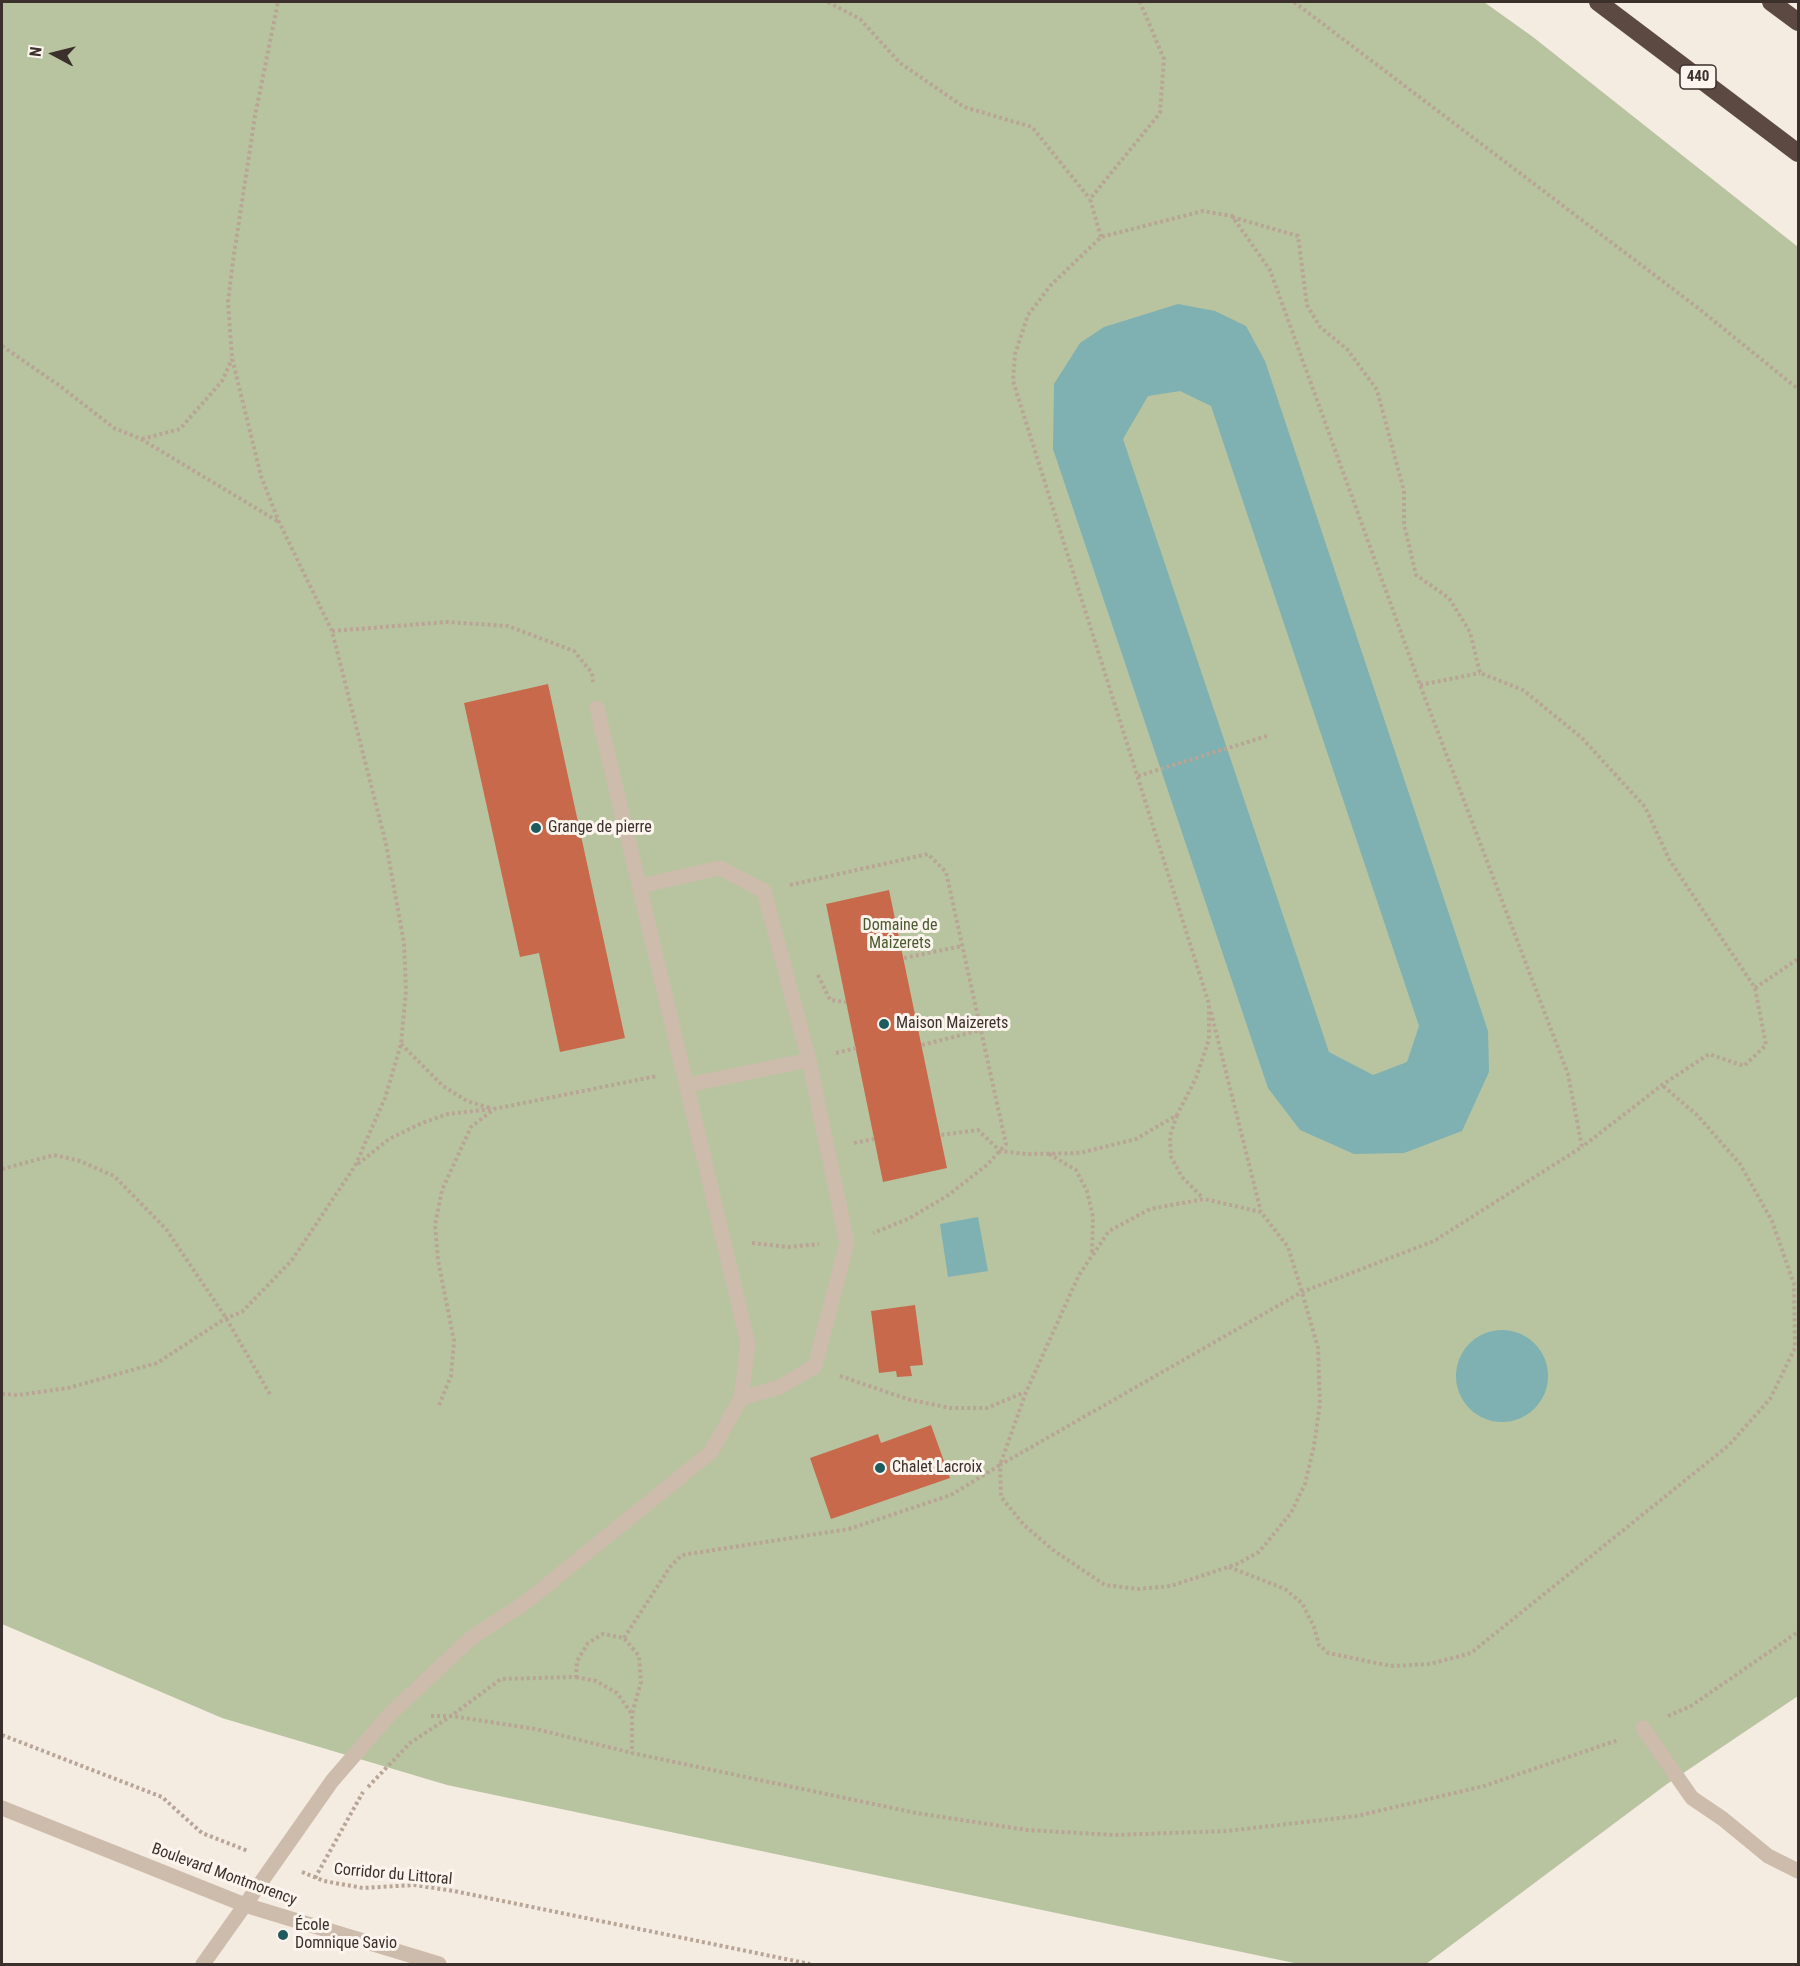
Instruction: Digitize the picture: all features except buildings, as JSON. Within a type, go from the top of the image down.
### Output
[{"type":"highway","name":"440","points":[[1598,2],[1798,153]]},
{"type":"highway","points":[[1771,2],[1798,22]]},
{"type":"street","points":[[203,1965],[332,1781],[390,1714],[470,1639],[526,1602],[711,1452],[741,1398],[748,1344],[597,708]]},
{"type":"street","points":[[639,886],[720,868],[764,891],[809,1060],[847,1243],[815,1366],[780,1387],[741,1398]]},
{"type":"street","points":[[685,1078],[809,1060]]},
{"type":"street","points":[[1642,1728],[1692,1798],[1723,1819],[1768,1856],[1798,1871]]},
{"type":"street","name":"Boulevard Montmorency","points":[[2,1808],[245,1905],[439,1965]]},
{"type":"path","points":[[2,1394],[68,1388],[157,1363],[226,1318],[242,1312],[292,1260],[355,1167],[385,1098],[401,1044],[406,990],[404,943],[386,844],[333,631],[279,522],[261,476],[232,358],[228,303],[233,261],[255,116],[278,2]]},
{"type":"path","points":[[828,2],[860,19],[900,63],[964,107],[1032,128],[1090,199],[1101,237]]},
{"type":"path","points":[[1090,199],[1160,113],[1164,59],[1140,2]]},
{"type":"path","points":[[1294,2],[1688,301],[1798,389]]},
{"type":"path","points":[[1261,1212],[1204,1199],[1150,1209],[1109,1231],[1079,1275],[1026,1392],[1000,1465],[1001,1497],[1024,1524],[1053,1550],[1105,1585],[1139,1589],[1171,1586],[1228,1567],[1259,1552],[1291,1513],[1305,1484],[1314,1446],[1320,1403],[1318,1348],[1287,1247],[1261,1212],[1209,1004],[1013,381],[1015,354],[1028,315],[1051,285],[1101,237],[1203,211],[1232,216],[1298,236],[1307,305],[1320,327],[1347,349],[1377,390],[1404,491],[1404,524],[1416,575],[1449,598],[1470,632],[1480,673]]},
{"type":"path","points":[[1232,216],[1270,270],[1420,685],[1568,1074],[1582,1147]]},
{"type":"path","points":[[2,346],[60,386],[114,428],[141,439],[279,522]]},
{"type":"path","points":[[141,439],[180,429],[222,381],[232,358]]},
{"type":"path","points":[[333,631],[447,622],[508,626],[574,651],[592,673],[597,708]]},
{"type":"path","points":[[624,1638],[670,1567],[682,1555],[849,1529],[951,1495],[1302,1292],[1434,1241],[1582,1147],[1662,1085],[1709,1054],[1744,1066],[1766,1045],[1755,988],[1670,861],[1644,807],[1582,738],[1523,690],[1480,673],[1420,685]]},
{"type":"path","points":[[1138,776],[1267,736]]},
{"type":"path","points":[[721,1230],[756,1244],[788,1247],[847,1243],[908,1219],[947,1196],[987,1165],[1006,1144],[946,872],[928,854],[764,891]]},
{"type":"path","points":[[904,958],[962,946]]},
{"type":"path","points":[[1755,988],[1798,959]]},
{"type":"path","points":[[1204,1199],[1182,1178],[1171,1157],[1170,1136],[1177,1115],[1196,1078],[1209,1039],[1209,1004]]},
{"type":"path","points":[[921,1045],[981,1030]]},
{"type":"path","points":[[401,1044],[443,1086],[466,1101],[494,1108]]},
{"type":"path","points":[[355,1167],[389,1139],[448,1113],[685,1078]]},
{"type":"path","points":[[1228,1567],[1286,1589],[1302,1603],[1314,1627],[1319,1645],[1328,1653],[1391,1665],[1430,1664],[1471,1653],[1736,1438],[1770,1399],[1795,1348],[1794,1284],[1772,1221],[1740,1164],[1697,1115],[1662,1085]]},
{"type":"path","points":[[439,1405],[451,1377],[454,1341],[438,1260],[435,1225],[442,1190],[455,1158],[471,1127],[494,1108]]},
{"type":"path","points":[[940,1135],[978,1130],[1000,1151],[1080,1153],[1136,1139],[1177,1115]]},
{"type":"path","points":[[1048,1154],[1076,1170],[1087,1191],[1094,1217],[1092,1256]]},
{"type":"path","points":[[2,1169],[54,1155],[80,1161],[114,1176],[166,1229],[226,1318],[271,1396]]},
{"type":"path","points":[[815,1366],[875,1389],[950,1408],[987,1408],[1026,1392]]},
{"type":"path","points":[[390,1714],[451,1716],[536,1729],[632,1753],[916,1813],[1027,1830],[1114,1835],[1227,1831],[1358,1816],[1484,1786],[1609,1744],[1690,1706],[1798,1632]]},
{"type":"path","points":[[576,1677],[577,1661],[588,1643],[603,1634],[624,1638],[639,1656],[641,1682],[632,1714],[632,1753]]},
{"type":"path","points":[[315,1878],[363,1792],[410,1743],[501,1679],[576,1677],[596,1681],[617,1692],[632,1714]]},
{"type":"path","name":"Corridor du Littoral","points":[[2,1735],[162,1797],[202,1833],[315,1878],[363,1888],[414,1886],[454,1891],[810,1965]]},
{"type":"green space","name":"Domaine de Maizerets","points":[[2,2],[1484,2],[1533,37],[1798,247],[1798,1696],[1667,1784],[1426,1964],[1299,1964],[447,1785],[222,1718],[2,1624]]},
{"type":"water","points":[[1178,304],[1215,311],[1246,326],[1265,361],[1488,1031],[1489,1072],[1462,1131],[1404,1153],[1354,1154],[1300,1130],[1268,1088],[1053,449],[1054,384],[1080,343],[1104,327]],"holes":[[[1180,391],[1211,406],[1419,1026],[1407,1062],[1373,1075],[1329,1052],[1123,439],[1148,396]]]},
{"type":"water","points":[[978,1217],[988,1271],[948,1277],[940,1224]]},
{"type":"water","points":[[1502,1330],[1520,1333],[1535,1343],[1545,1358],[1548,1376],[1545,1394],[1535,1409],[1520,1419],[1502,1422],[1484,1419],[1469,1409],[1459,1394],[1456,1376],[1459,1358],[1469,1343],[1484,1333]]},
{"type":"place","name":"Grange de pierre","points":[[536,828]]},
{"type":"place","name":"Maison Maizerets","points":[[884,1024]]},
{"type":"place","name":"Chalet Lacroix","points":[[880,1468]]},
{"type":"place","name":"École Domnique Savio","points":[[283,1935]]}]
